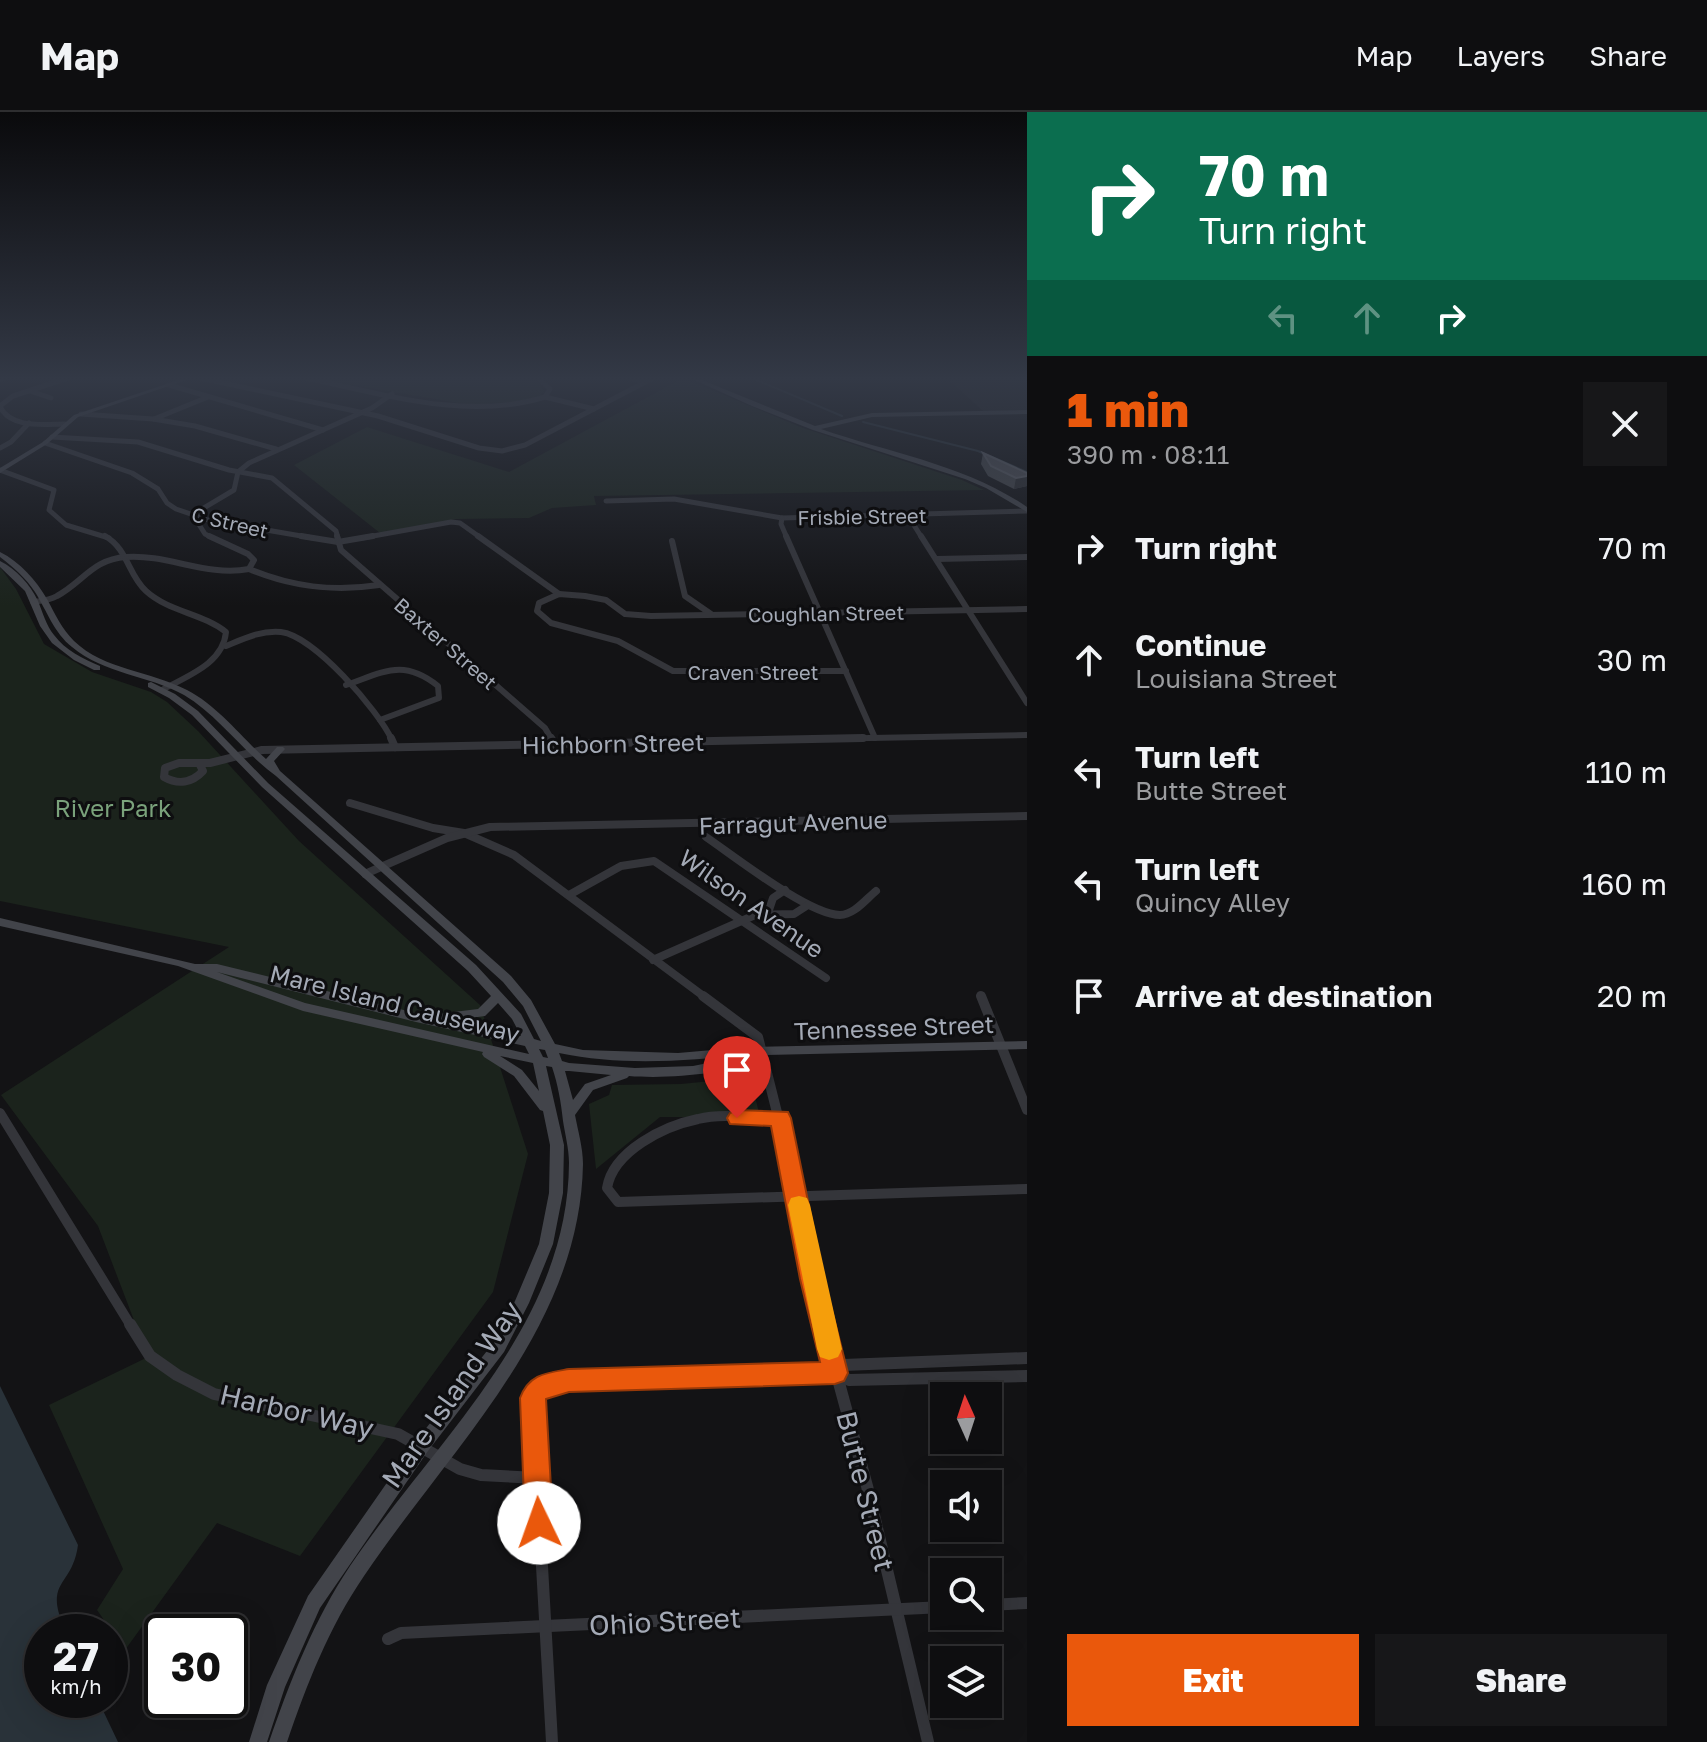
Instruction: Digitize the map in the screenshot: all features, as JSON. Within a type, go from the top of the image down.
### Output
[{"type":"main road","points":[[0,470],[27,454]]},
{"type":"main road","points":[[895,454],[968,478],[1003,494],[1027,511]]},
{"type":"main road","points":[[0,554],[19,568],[38,601],[41,622],[65,651],[105,671],[185,692],[209,710],[249,751]]},
{"type":"main road","points":[[0,563],[38,601]]},
{"type":"main road","points":[[166,687],[195,713],[231,754]]},
{"type":"main road","points":[[279,774],[269,761],[280,749]]},
{"type":"main road","name":"Mare Island Way","points":[[249,751],[279,774],[526,997],[557,1065],[577,1144],[576,1186],[559,1272],[529,1335],[337,1603],[301,1679],[278,1742]]},
{"type":"main road","name":"Mare Island Way","points":[[231,754],[472,968],[517,1017],[539,1061],[552,1119],[558,1170],[546,1244],[499,1347],[422,1446],[314,1602],[276,1685],[258,1742]]},
{"type":"main road","name":"Mare Island Causeway","points":[[0,922],[197,967],[303,1007],[539,1061]]},
{"type":"main road","name":"Mare Island Causeway","points":[[197,967],[217,968],[532,1044]]},
{"type":"main road","points":[[416,1018],[450,1018],[481,1013],[498,996]]},
{"type":"main road","name":"Tennessee Street","points":[[532,1044],[583,1054],[639,1057],[747,1051],[1027,1045]]},
{"type":"main road","points":[[470,1046],[518,1073],[541,1099],[552,1119]]},
{"type":"main road","name":"Tennessee Street","points":[[539,1061],[635,1072],[693,1070],[746,1061],[763,1053]]},
{"type":"main road","points":[[571,1112],[584,1090],[591,1085],[635,1072]]},
{"type":"street","name":"C Street","points":[[77,454],[132,473],[158,489],[167,503],[192,515],[338,542]]},
{"type":"street","name":"Baxter Street","points":[[178,454],[238,472],[272,478],[336,531],[341,550],[379,585],[545,728],[555,745]]},
{"type":"street","points":[[249,569],[254,560],[248,554],[205,534],[192,515],[234,490],[238,472],[267,454]]},
{"type":"street","points":[[0,470],[54,490],[49,510],[53,517],[66,525],[108,536],[125,552],[146,592],[220,626],[226,632],[226,646]]},
{"type":"street","name":"Frisbie Street","points":[[606,501],[650,498],[700,502],[782,518],[1027,511]]},
{"type":"street","points":[[907,514],[1027,703]]},
{"type":"street","points":[[782,518],[781,524],[875,738]]},
{"type":"street","points":[[338,542],[451,522],[465,526],[559,594]]},
{"type":"street","points":[[672,541],[685,596],[712,615]]},
{"type":"street","points":[[38,601],[56,598],[90,567],[125,557],[161,558],[219,571],[249,569],[328,590],[379,585]]},
{"type":"street","points":[[937,559],[1027,557]]},
{"type":"street","name":"Coughlan Street","points":[[559,594],[597,597],[625,614],[1027,609]]},
{"type":"street","name":"Craven Street","points":[[559,594],[539,603],[537,611],[551,623],[618,641],[673,671],[846,671]]},
{"type":"street","points":[[166,687],[218,656],[226,646],[255,635],[284,633],[302,641],[346,685],[380,720],[393,738],[395,747]]},
{"type":"street","points":[[633,660],[643,655]]},
{"type":"street","points":[[346,685],[404,667],[422,671],[438,686],[439,698],[380,720]]},
{"type":"street","name":"Hichborn Street","points":[[200,765],[203,771],[191,781],[173,782],[164,777],[163,772],[171,764],[184,761],[200,765],[231,754],[280,749],[1027,735]]},
{"type":"street","points":[[350,803],[433,828],[464,833],[514,855],[569,895]]},
{"type":"street","name":"Farragut Avenue","points":[[464,833],[524,826],[1027,816]]},
{"type":"street","points":[[365,874],[464,833]]},
{"type":"street","points":[[706,837],[785,890],[801,897],[808,905],[844,915],[876,891]]},
{"type":"street","name":"Wilson Avenue","points":[[569,895],[619,868],[645,860],[665,867],[826,978]]},
{"type":"street","points":[[768,913],[773,898],[785,890]]},
{"type":"street","name":"Butte Street","points":[[569,895],[758,1037],[798,1196],[812,1279],[928,1742]]},
{"type":"street","points":[[653,960],[742,922],[768,913],[794,914],[808,905]]},
{"type":"street","points":[[981,996],[1027,1110]]},
{"type":"street","name":"Harbor Way","points":[[0,1113],[150,1356],[177,1375],[214,1394],[396,1433],[460,1469],[481,1475],[537,1478]]},
{"type":"street","points":[[780,1118],[699,1119],[671,1128],[619,1160],[606,1178],[607,1188],[618,1202],[1027,1189]]},
{"type":"street","points":[[835,1373],[843,1365],[1027,1358]]},
{"type":"street","points":[[552,1742],[535,1391],[544,1385],[600,1380],[835,1373],[849,1380],[1027,1376]]},
{"type":"street","points":[[1002,1604],[1027,1603]]},
{"type":"street","name":"Ohio Street","points":[[388,1639],[401,1633],[547,1629],[930,1608]]},
{"type":"green space","points":[[315,454],[452,454],[509,472],[542,454],[883,454],[984,490],[594,496],[596,505],[552,508],[529,518],[457,519],[380,533],[294,465]]},
{"type":"green space","name":"River Park","points":[[0,567],[16,589],[44,644],[92,672],[151,692],[167,702],[198,731],[299,841],[480,1005],[528,1154],[493,1292],[300,1556],[217,1523],[151,1614],[144,1614],[144,1624],[128,1646],[128,1614],[100,1614],[97,1610],[123,1569],[49,1405],[148,1357],[98,1226],[1,1095],[229,947],[0,901]]},
{"type":"green space","points":[[741,1078],[752,1084],[760,1117],[660,1117],[596,1169],[589,1104],[609,1095],[612,1085],[681,1084]]},
{"type":"shaded area","points":[[0,1386],[78,1545],[75,1559],[58,1593],[59,1614],[24,1614],[24,1718],[107,1718],[118,1742],[0,1742]]},
{"type":"building","points":[[984,454],[1027,473],[1027,476],[1016,478],[991,466]]},
{"type":"waterway","points":[[985,454],[1027,472]]},
{"type":"slow traffic","points":[[799,1205],[829,1349]]},
{"type":"route","points":[[539,1523],[533,1398],[535,1391],[544,1385],[569,1380],[835,1373],[812,1279],[798,1196],[780,1118],[737,1118]]}]
